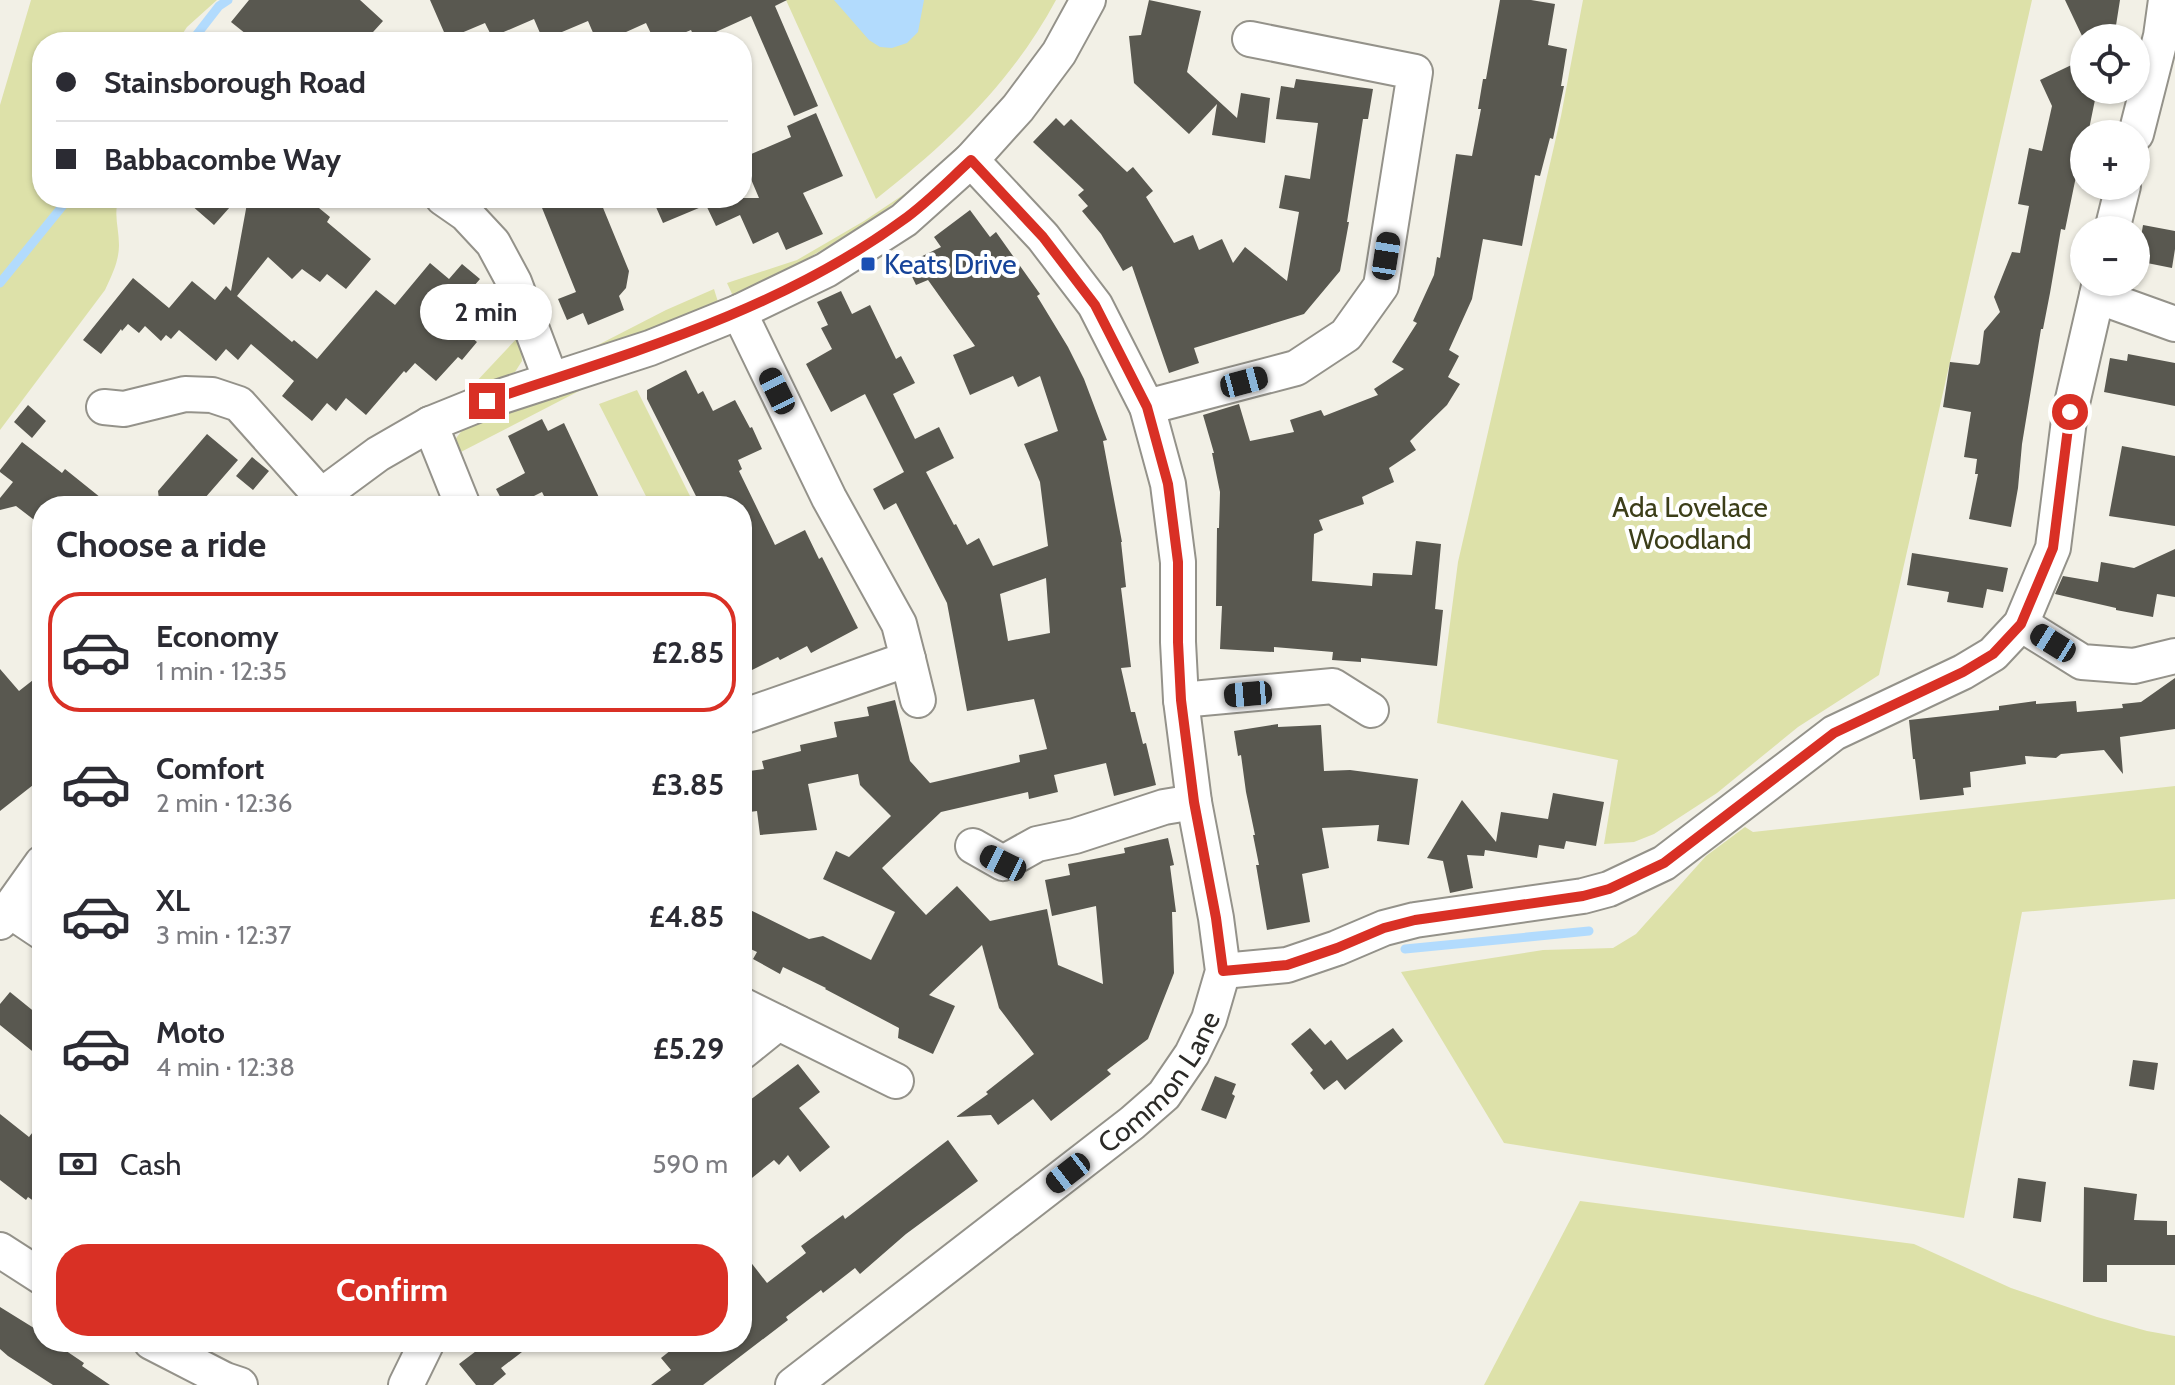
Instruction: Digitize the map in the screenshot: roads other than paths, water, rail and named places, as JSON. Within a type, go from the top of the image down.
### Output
[{"type":"street","points":[[323,496],[378,454],[430,424],[487,401],[650,348],[739,312],[826,270],[904,220],[971,160],[1018,108],[1059,53],[1088,0]]},
{"type":"street","points":[[2141,120],[2168,38],[2166,0]]},
{"type":"street","points":[[1147,407],[1296,368],[1346,335],[1381,286],[1415,72],[1250,39]]},
{"type":"street","name":"Common Lane","points":[[793,1385],[1164,1095],[1192,1054],[1209,1019],[1223,971],[1194,802],[1181,700],[1178,562],[1168,484],[1147,407],[1095,305],[1043,237],[971,160]]},
{"type":"street","points":[[457,208],[493,243],[514,282],[551,380]]},
{"type":"street","points":[[1223,971],[1287,965],[1384,928],[1415,920],[1583,896],[1609,889],[1664,863],[1834,733],[1963,672],[1993,654],[2021,624],[2053,548],[2070,412],[2096,296]]},
{"type":"street","points":[[2113,296],[2175,324]]},
{"type":"street","points":[[739,312],[829,498],[899,624],[918,700]]},
{"type":"street","points":[[104,407],[124,409],[185,394],[212,395],[239,404],[312,496]]},
{"type":"street","points":[[430,424],[459,496]]},
{"type":"street","points":[[2021,624],[2082,662],[2134,666],[2175,656]]},
{"type":"street","points":[[752,714],[908,659]]},
{"type":"street","points":[[1181,700],[1333,686],[1371,710]]},
{"type":"street","points":[[973,846],[1003,863],[1037,844],[1075,836],[1164,807],[1194,802]]},
{"type":"street","points":[[32,877],[4,916],[32,928]]},
{"type":"street","points":[[752,1010],[896,1081]]},
{"type":"street","points":[[752,1044],[778,1023]]},
{"type":"street","points":[[0,1250],[32,1271]]},
{"type":"street","points":[[170,1352],[240,1385]]},
{"type":"street","points":[[406,1385],[422,1352]]},
{"type":"water","points":[[834,0],[924,0],[918,32],[907,43],[892,48],[880,47],[869,40]]},
{"type":"waterway","points":[[199,32],[219,6],[228,0]]},
{"type":"waterway","points":[[0,283],[61,208]]},
{"type":"waterway","points":[[1405,949],[1589,931]]},
{"type":"place","name":"Keats Drive","points":[[868,264]]},
{"type":"park label","name":"Ada Lovelace Woodland","points":[[1690,523]]}]
